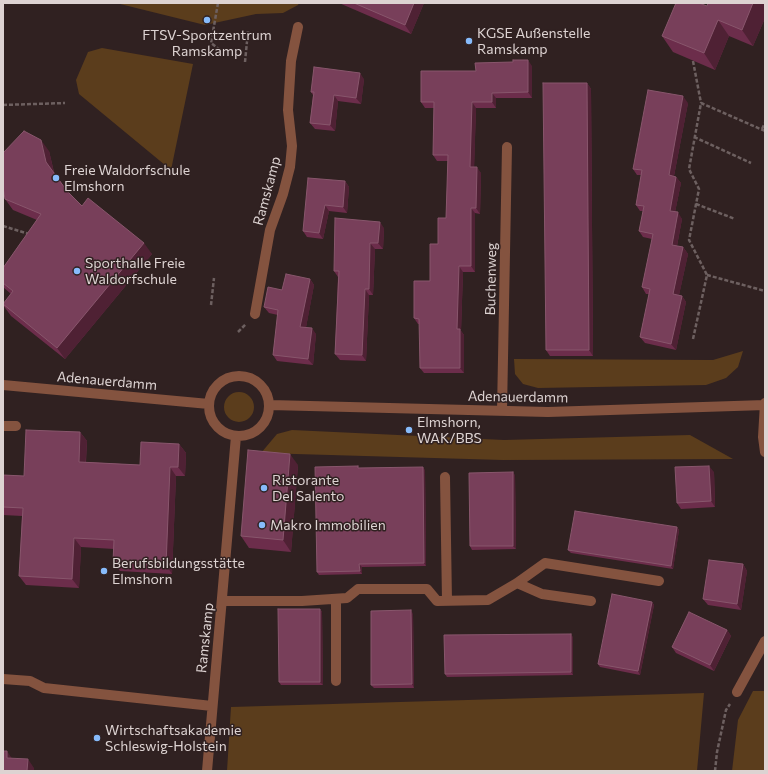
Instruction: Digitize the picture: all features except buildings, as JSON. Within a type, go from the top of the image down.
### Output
[{"type":"street","name":"Ramskamp","points":[[255,314],[270,230],[283,194],[290,166],[292,146],[288,110],[291,61],[298,27]]},
{"type":"street","name":"Buchenweg","points":[[502,411],[507,147]]},
{"type":"street","points":[[242,376],[253,379],[262,385],[268,394],[270,405],[269,416],[264,425],[256,432],[246,436],[236,436],[227,434],[219,429],[210,413],[209,404],[211,394],[216,386],[228,378],[242,376]]},
{"type":"street","name":"Adenauerdamm","points":[[3,385],[209,404]]},
{"type":"street","name":"Adenauerdamm","points":[[270,405],[548,412],[765,404]]},
{"type":"street","points":[[765,404],[763,437],[765,452]]},
{"type":"street","points":[[3,426],[16,426]]},
{"type":"street","name":"Ramskamp","points":[[208,771],[212,706],[223,601],[236,436]]},
{"type":"street","points":[[445,477],[447,601]]},
{"type":"street","points":[[223,601],[336,599],[347,598],[358,589],[427,590],[437,601],[488,600],[517,583],[545,563],[659,581]]},
{"type":"street","points":[[517,583],[542,594],[591,602]]},
{"type":"street","points":[[336,599],[336,681]]},
{"type":"street","points":[[737,692],[765,641]]},
{"type":"street","points":[[3,679],[30,681],[44,688],[212,706]]},
{"type":"path","points":[[218,3],[211,43],[220,50]]},
{"type":"path","points":[[245,62],[248,31]]},
{"type":"path","points":[[693,61],[701,103],[689,169],[699,189],[689,240],[707,275],[693,339]]},
{"type":"path","points":[[3,105],[65,102]]},
{"type":"path","points":[[701,103],[764,130],[765,123]]},
{"type":"path","points":[[694,137],[751,163]]},
{"type":"path","points":[[696,204],[735,219]]},
{"type":"path","points":[[3,226],[33,235]]},
{"type":"path","points":[[707,275],[765,291]]},
{"type":"path","points":[[210,305],[214,278]]},
{"type":"path","points":[[715,771],[726,710],[737,692]]},
{"type":"shaded area","name":"FTSV-Sportzentrum Ramskamp","points":[[116,3],[299,3],[283,13],[256,14],[205,25]]},
{"type":"shaded area","points":[[102,48],[193,64],[171,170],[79,94],[76,80],[88,52]]},
{"type":"shaded area","points":[[743,351],[738,367],[726,378],[706,385],[538,388],[523,384],[515,374],[514,359],[713,360]]},
{"type":"shaded area","points":[[239,392],[249,397],[254,407],[249,417],[239,422],[229,417],[224,407],[229,397]]},
{"type":"shaded area","points":[[292,430],[504,440],[690,435],[733,459],[503,460],[261,453],[277,434]]},
{"type":"shaded area","points":[[753,691],[765,691],[765,771],[732,771],[738,720]]},
{"type":"shaded area","points":[[704,693],[697,771],[227,771],[231,707]]},
{"type":"place","name":"FTSV-Sportzentrum Ramskamp","points":[[207,20]]},
{"type":"place","name":"KGSE Außenstelle Ramskamp","points":[[469,41]]},
{"type":"place","name":"Freie Waldorfschule Elmshorn","points":[[56,178]]},
{"type":"place","name":"Sporthalle Freie Waldorfschule","points":[[77,271]]},
{"type":"place","name":"Elmshorn, WAK/BBS","points":[[409,430]]},
{"type":"place","name":"Ristorante Del Salento","points":[[264,488]]},
{"type":"place","name":"Makro Immobilien","points":[[262,525]]},
{"type":"place","name":"Berufsbildungsstätte Elmshorn","points":[[104,571]]},
{"type":"place","name":"Wirtschaftsakademie Schleswig-Holstein","points":[[97,738]]}]
